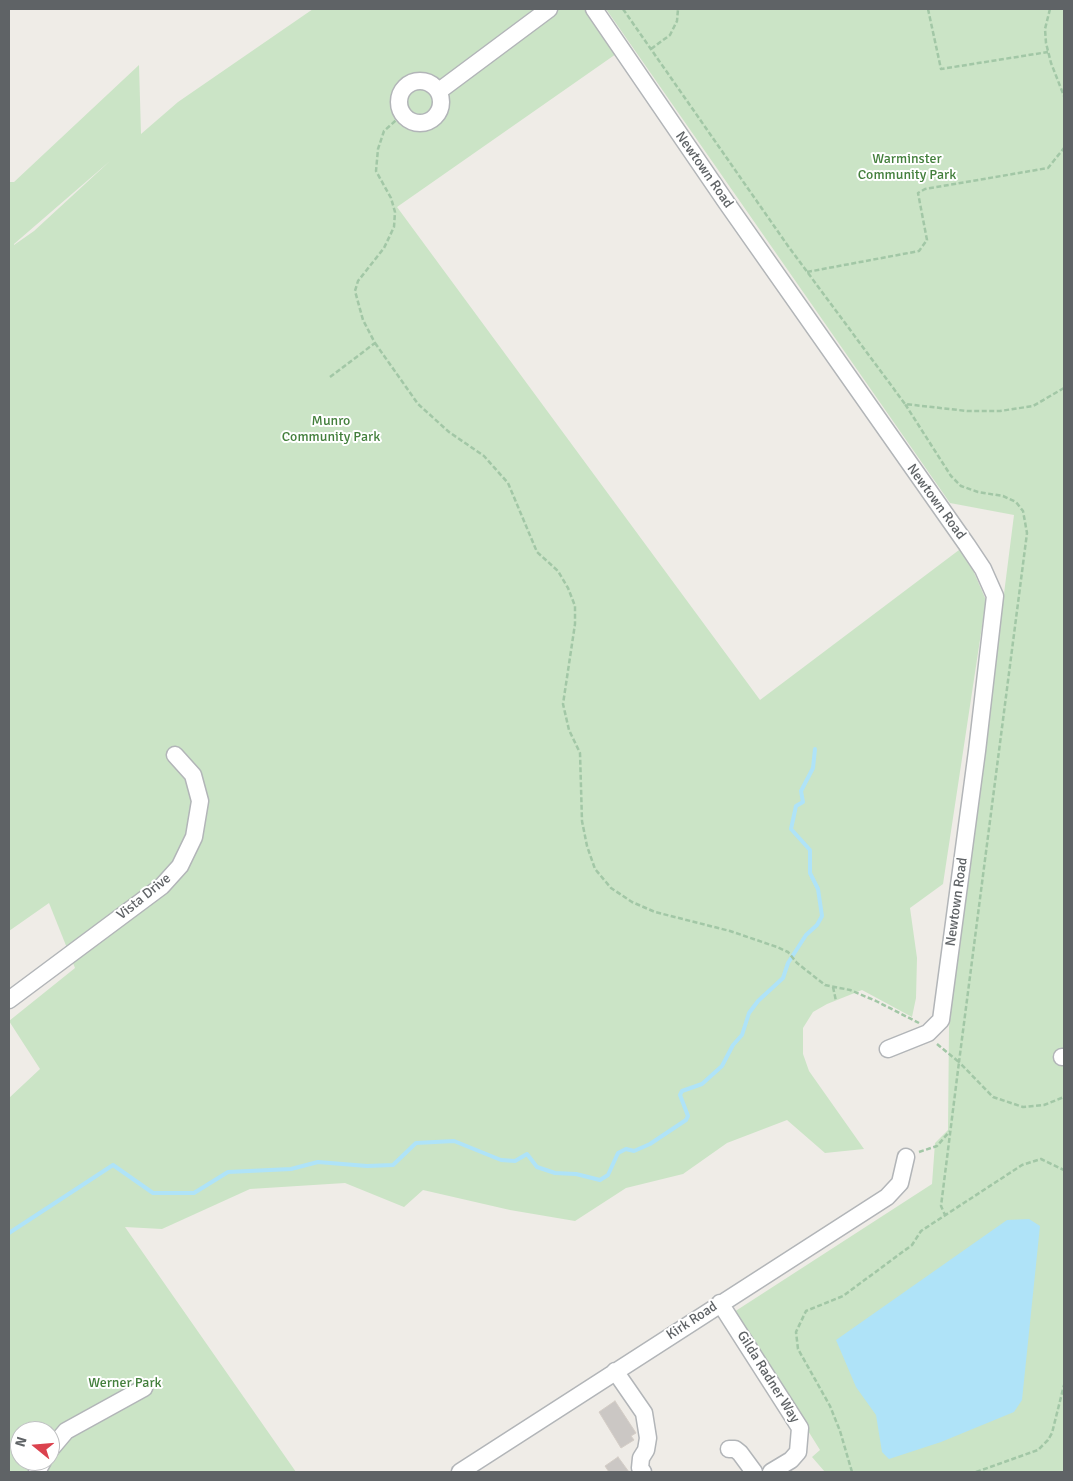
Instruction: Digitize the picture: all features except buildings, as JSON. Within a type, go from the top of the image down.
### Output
[{"type":"street","points":[[439,91],[549,9]]},
{"type":"street","name":"Newtown Road","points":[[594,9],[726,202],[984,569],[995,596],[979,742],[941,1020],[928,1034]]},
{"type":"street","points":[[424,81],[431,83],[439,91],[442,101],[441,108],[433,120],[427,123],[413,122],[402,114],[399,101],[404,88],[410,84],[424,81]]},
{"type":"street","name":"Vista Drive","points":[[9,1000],[162,886],[180,866],[194,837],[200,801],[193,775],[175,755]]},
{"type":"street","points":[[888,1049],[928,1034]]},
{"type":"street","name":"Kirk Road","points":[[460,1472],[887,1197],[900,1183],[906,1157]]},
{"type":"street","name":"Gilda Radner Way","points":[[720,1303],[800,1428],[798,1452],[791,1460],[771,1472]]},
{"type":"street","points":[[615,1372],[644,1413],[648,1438],[646,1450],[641,1458],[640,1468],[644,1472]]},
{"type":"street","points":[[60,1438],[66,1431],[144,1388]]},
{"type":"street","points":[[729,1449],[735,1449],[740,1452],[754,1472]]},
{"type":"path","points":[[623,9],[807,272],[905,404]]},
{"type":"path","points":[[651,49],[670,35],[677,21],[678,9]]},
{"type":"path","points":[[928,9],[940,69],[1048,52]]},
{"type":"path","points":[[1050,9],[1045,29],[1048,52],[1064,96]]},
{"type":"path","points":[[402,114],[384,131],[378,149],[376,171],[391,198],[396,212],[394,227],[384,248],[358,281],[355,291],[363,320],[376,343],[418,404],[449,432],[484,456],[508,483],[537,552],[558,572],[568,588],[575,606],[575,624],[563,704],[569,730],[580,753],[582,821],[587,846],[595,869],[611,888],[632,902],[655,912],[755,939],[788,952],[797,963],[825,985],[876,1001],[920,1023],[939,1047],[959,1062],[941,1206],[945,1215]]},
{"type":"path","points":[[807,272],[919,251],[927,240],[918,193],[925,189],[1048,168],[1064,148]]},
{"type":"path","points":[[330,378],[376,343]]},
{"type":"path","points":[[833,987],[836,1001]]},
{"type":"path","points":[[906,1157],[937,1146],[951,1130]]},
{"type":"path","points":[[852,1472],[840,1431],[830,1406],[798,1349],[796,1332],[806,1311],[843,1296],[912,1245],[921,1230],[1022,1165],[1041,1159],[1064,1170]]},
{"type":"path","points":[[976,1472],[1038,1450],[1048,1440],[1064,1385]]},
{"type":"green space","points":[[313,9],[584,9],[616,54],[397,207],[760,700],[963,547],[986,600],[943,884],[910,908],[917,958],[916,998],[912,1017],[862,990],[827,1004],[813,1012],[803,1028],[803,1054],[809,1071],[864,1149],[825,1153],[787,1120],[727,1143],[683,1174],[626,1188],[575,1221],[510,1210],[423,1190],[404,1207],[345,1183],[250,1189],[162,1229],[125,1227],[296,1472],[9,1472],[9,1098],[40,1069],[9,1021],[75,968],[49,903],[9,931],[9,182],[14,182],[139,65],[141,134],[178,102]],"holes":[[[110,161],[34,231],[14,245]]]},
{"type":"green space","name":"Warminster Community Park","points":[[606,9],[1064,9],[1064,1472],[825,1472],[812,1457],[820,1450],[734,1312],[932,1184],[935,1143],[948,1130],[949,1027],[1014,515],[950,503]]},
{"type":"water","points":[[1029,1219],[1040,1226],[1022,1400],[1014,1412],[941,1442],[889,1459],[882,1452],[876,1415],[856,1387],[836,1340],[1007,1220]]},
{"type":"waterway","points":[[9,1233],[113,1165],[153,1193],[194,1193],[228,1172],[291,1169],[318,1162],[367,1166],[393,1165],[416,1143],[454,1141],[501,1160],[515,1161],[527,1154],[537,1167],[555,1173],[576,1174],[600,1180],[608,1175],[618,1153],[626,1149],[634,1151],[650,1144],[686,1120],[688,1116],[680,1095],[682,1091],[702,1084],[722,1066],[733,1045],[742,1035],[749,1013],[758,1001],[783,978],[788,963],[806,935],[817,925],[822,916],[818,889],[810,873],[810,850],[791,829],[796,806],[803,802],[801,791],[813,768],[815,749]]},
{"type":"park label","name":"Munro Community Park","points":[[331,430]]},
{"type":"park label","name":"Werner Park","points":[[125,1383]]}]
